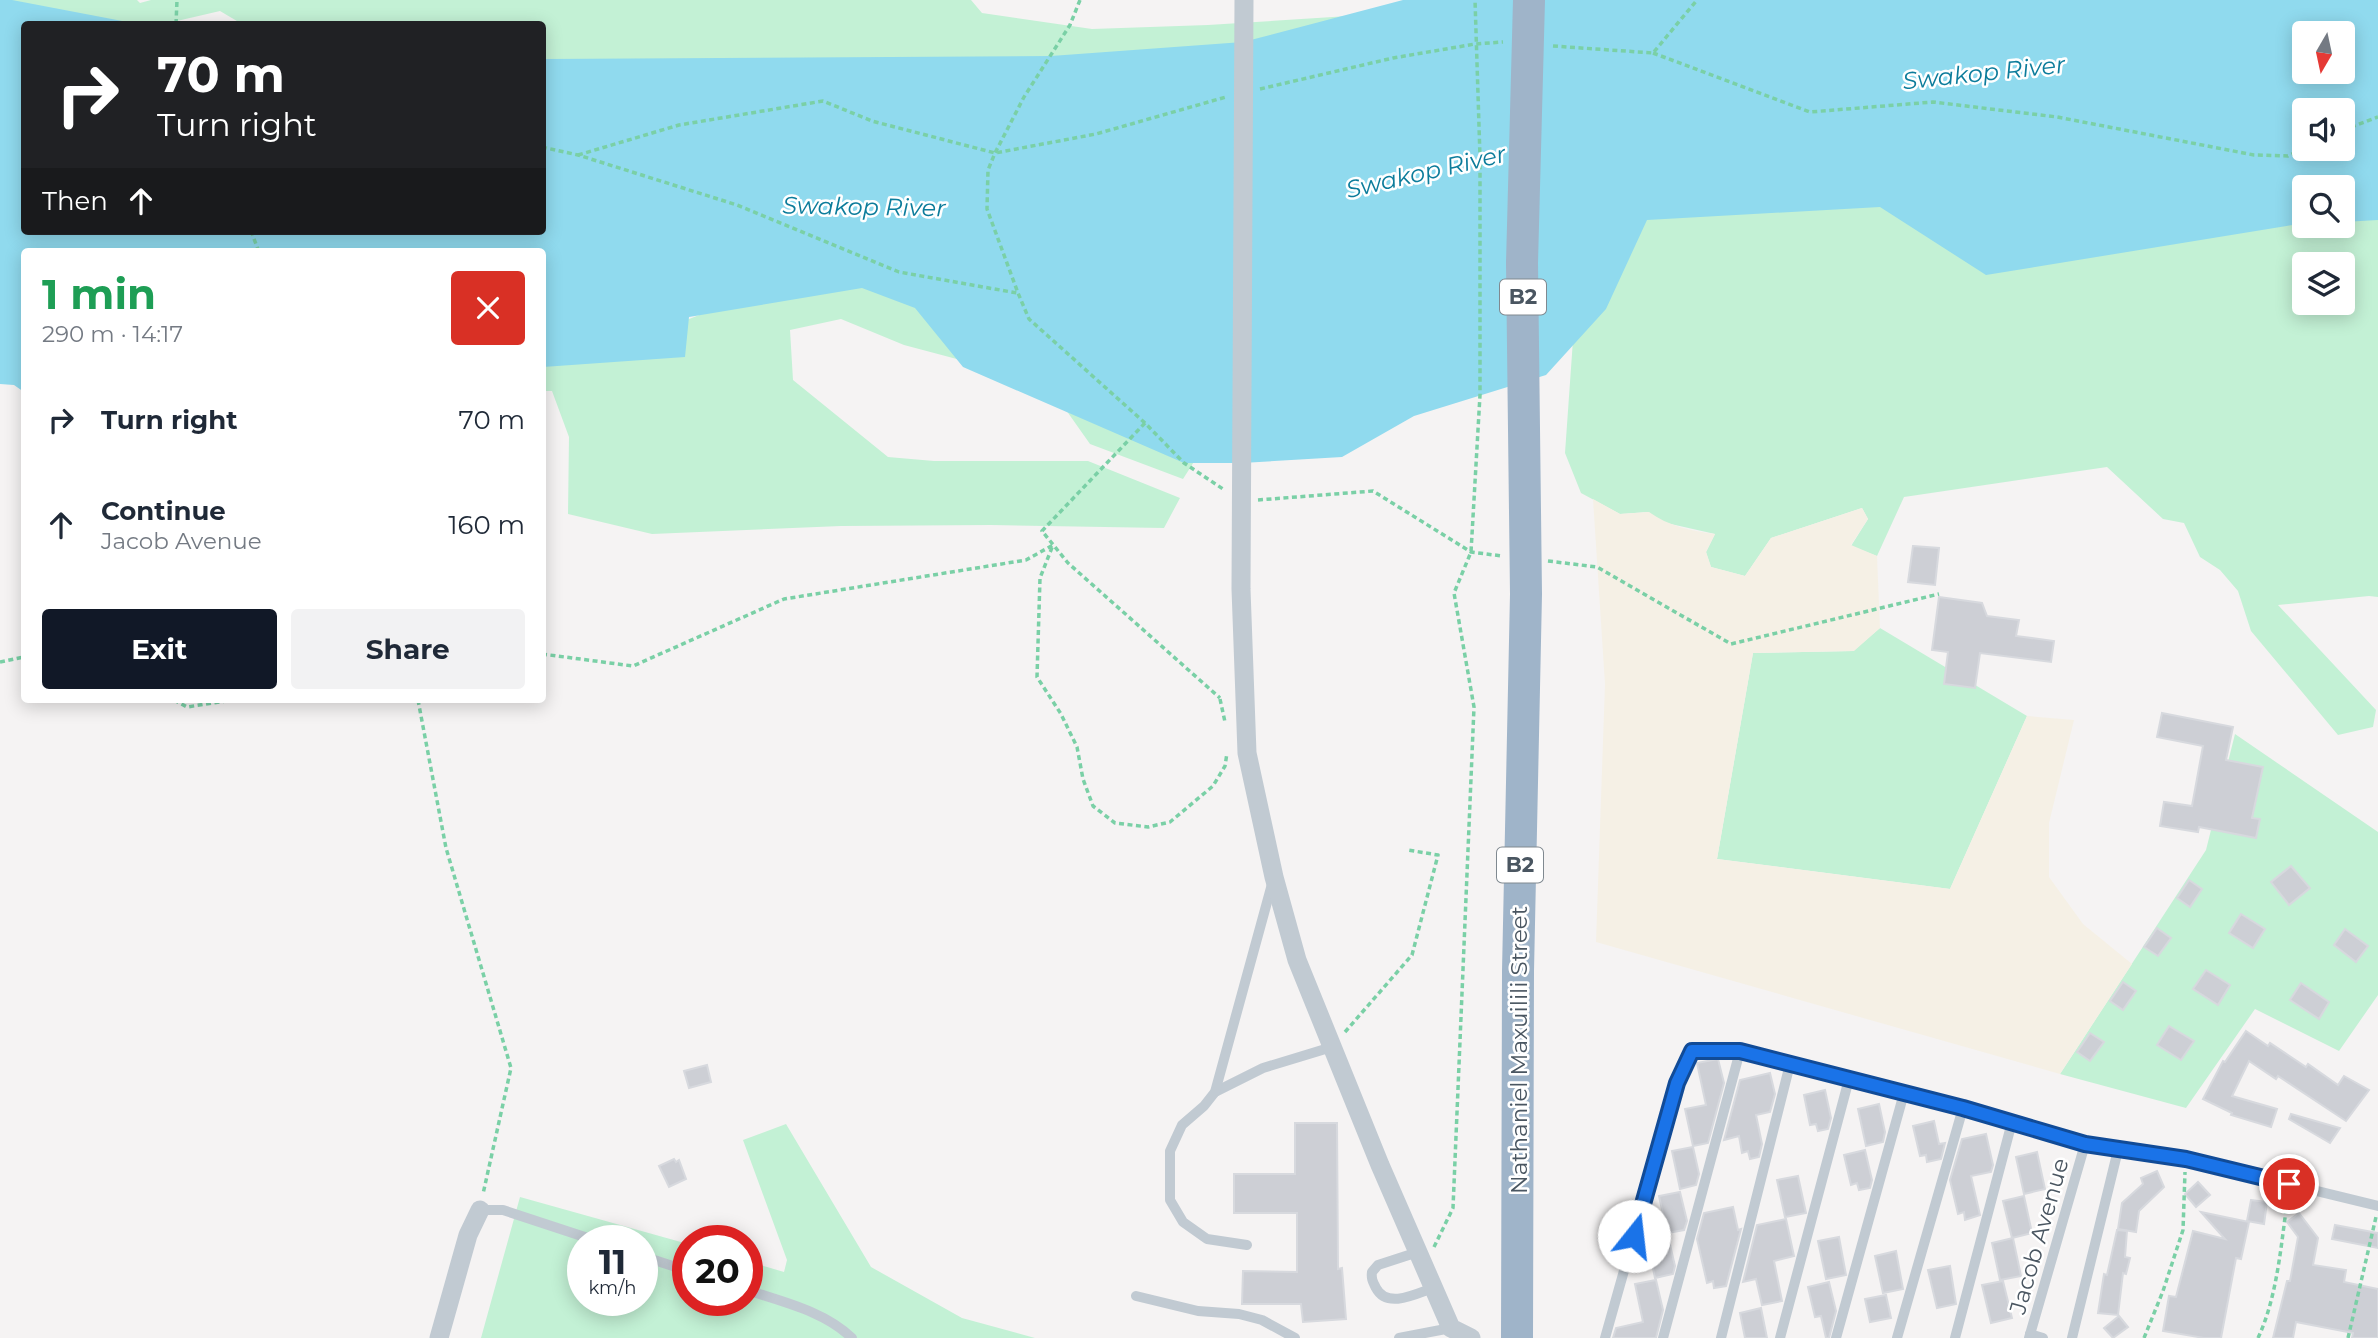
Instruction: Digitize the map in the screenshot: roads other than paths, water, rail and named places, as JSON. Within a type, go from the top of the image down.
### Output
[{"type":"highway","name":"Nathaniel Maxuilili Street","points":[[1517,1338],[1518,971],[1526,594],[1522,263],[1529,0]]},
{"type":"street","points":[[1244,0],[1241,589],[1236,723],[1247,753],[1274,877],[1297,960],[1451,1328],[1471,1338]]},
{"type":"street","points":[[439,1338],[468,1235],[480,1210]]},
{"type":"lane","points":[[1247,1245],[1207,1239],[1183,1222],[1170,1200],[1170,1151],[1182,1125],[1204,1106],[1215,1092],[1274,877]]},
{"type":"lane","points":[[1215,1092],[1263,1068],[1332,1046]]},
{"type":"lane","points":[[1605,1338],[1677,1083],[1692,1051],[1740,1051],[1963,1108],[2085,1144],[2186,1159],[2378,1208]]},
{"type":"lane","points":[[1663,1338],[1740,1051]]},
{"type":"lane","points":[[1721,1338],[1790,1063]]},
{"type":"lane","points":[[1780,1338],[1849,1079]]},
{"type":"lane","points":[[1836,1338],[1904,1093]]},
{"type":"lane","points":[[1897,1338],[1963,1108]]},
{"type":"lane","points":[[1955,1338],[2012,1122]]},
{"type":"lane","name":"Jacob Avenue","points":[[2029,1336],[2085,1144]]},
{"type":"lane","points":[[2072,1338],[2118,1150]]},
{"type":"lane","points":[[480,1210],[503,1210],[567,1231]]},
{"type":"lane","points":[[1421,1260],[1378,1265],[1372,1272],[1371,1279],[1378,1293],[1387,1298],[1406,1298],[1433,1288]]},
{"type":"lane","points":[[763,1295],[806,1309],[843,1329],[852,1338]]},
{"type":"lane","points":[[1136,1296],[1198,1311],[1239,1314],[1262,1320],[1295,1338]]},
{"type":"lane","points":[[1399,1338],[1451,1328]]},
{"type":"lane","points":[[2029,1336],[2043,1338]]},
{"type":"water","name":"Swakop River","points":[[0,0],[122,21],[21,21],[21,235],[546,235],[546,59],[1051,56],[1243,42],[1403,0],[2378,0],[2378,220],[2355,221],[2355,175],[2292,175],[2292,225],[1986,275],[1880,207],[1647,220],[1606,309],[1546,375],[1414,416],[1342,457],[1242,463],[1184,463],[963,367],[915,308],[862,288],[689,317],[685,357],[546,367],[546,248],[21,248],[21,390],[14,385],[0,384]]}]
